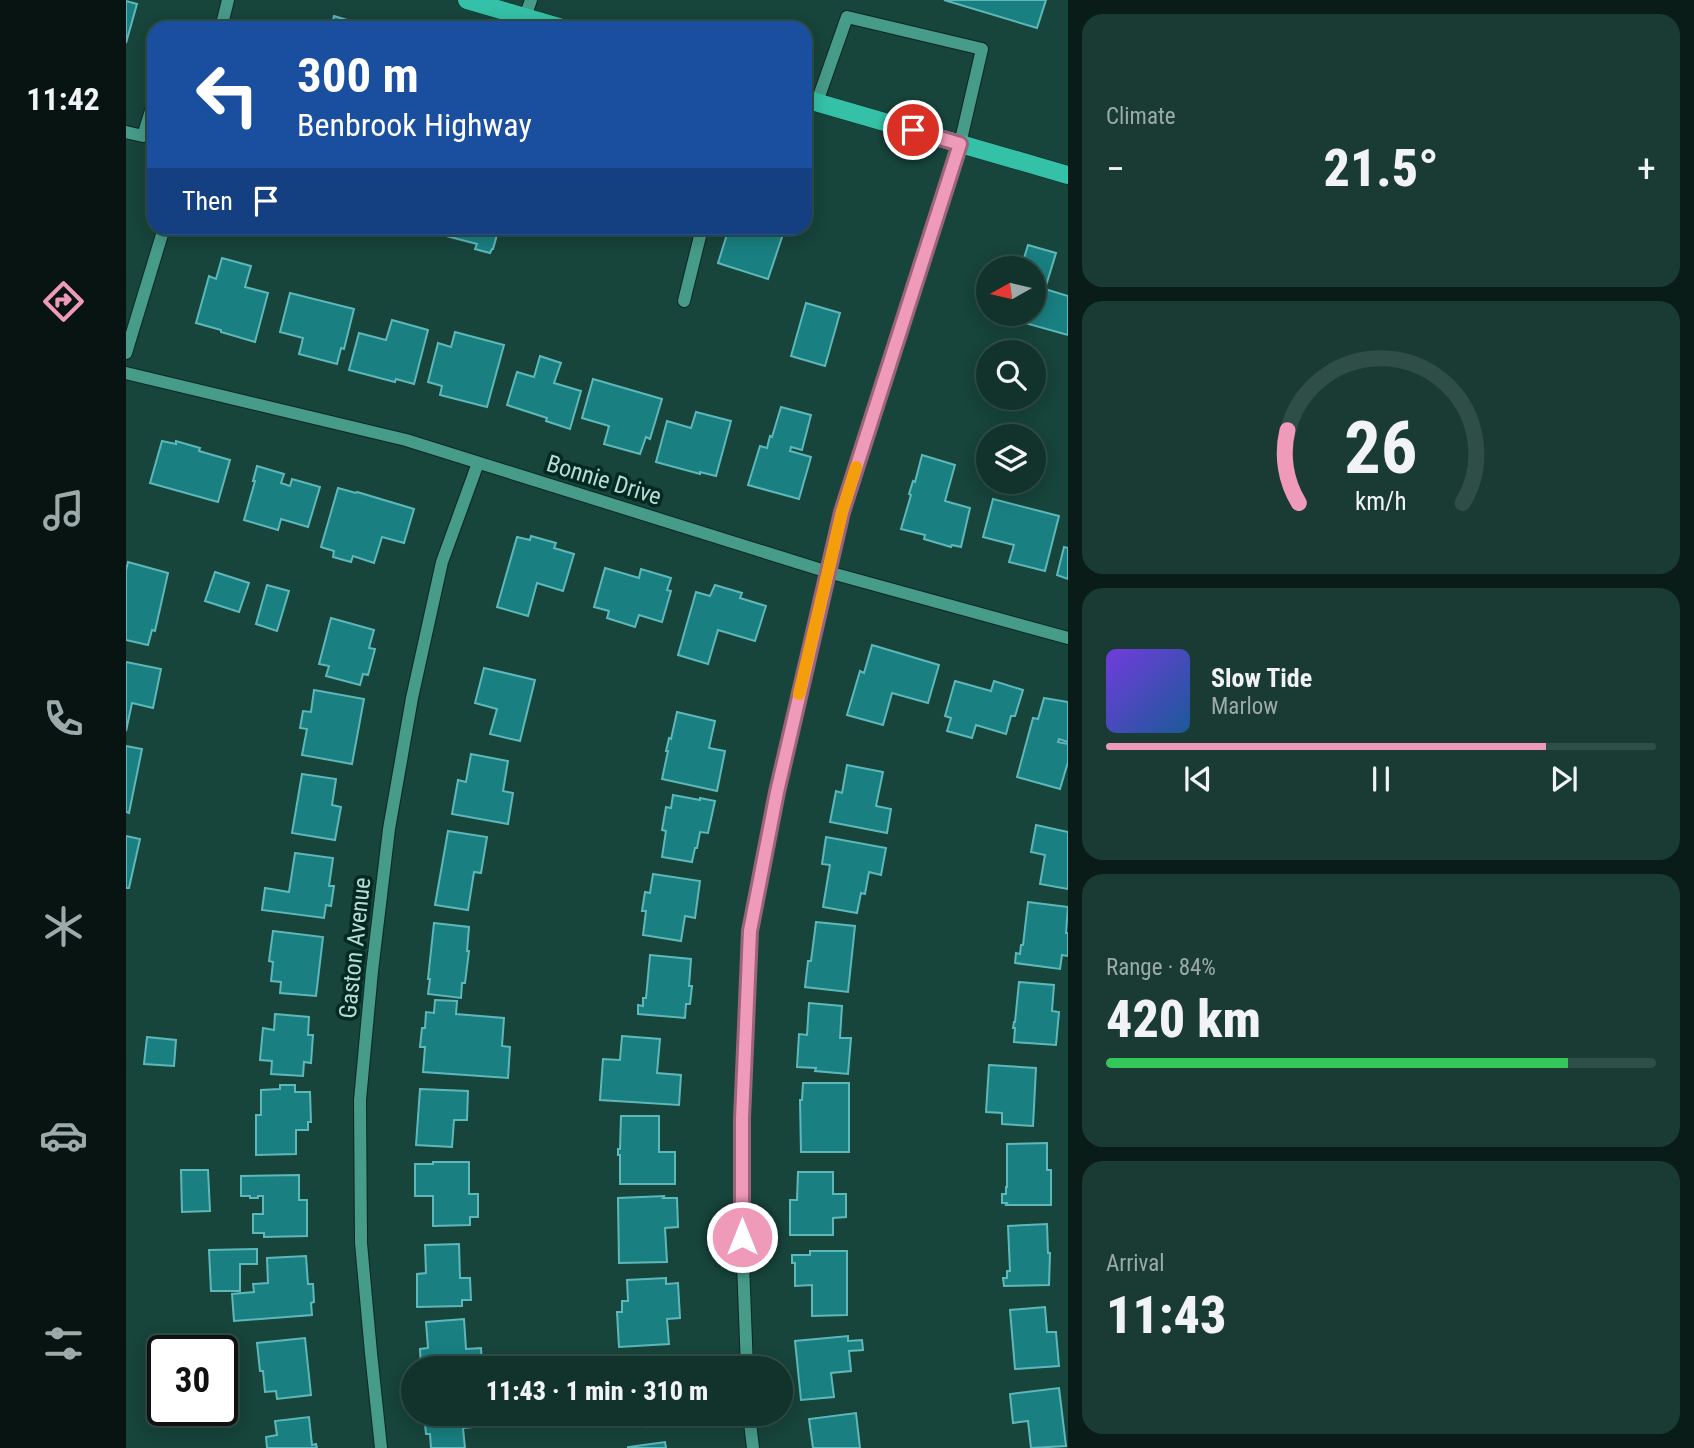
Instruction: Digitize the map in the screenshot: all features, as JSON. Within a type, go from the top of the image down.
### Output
[{"type":"main road","points":[[467,0],[538,21]]},
{"type":"main road","points":[[812,100],[1068,175]]},
{"type":"street","points":[[222,21],[228,0]]},
{"type":"street","points":[[524,17],[531,0]]},
{"type":"street","points":[[747,1356],[742,1237],[742,1119],[750,931],[777,792],[842,512],[960,144],[982,50],[847,17],[812,98]]},
{"type":"street","points":[[126,132],[143,136],[147,123]]},
{"type":"street","points":[[126,353],[162,235]]},
{"type":"street","points":[[684,301],[700,235]]},
{"type":"street","name":"Bonnie Drive","points":[[126,373],[406,440],[828,572],[1068,638]]},
{"type":"street","name":"Gaston Avenue","points":[[381,1448],[362,1243],[360,1100],[372,971],[390,829],[412,698],[442,562],[478,463]]},
{"type":"street","points":[[750,1426],[753,1448]]},
{"type":"building","points":[[944,0],[1046,0],[1037,28]]},
{"type":"building","points":[[126,1],[137,4],[126,43]]},
{"type":"building","points":[[334,16],[350,21],[333,21]]},
{"type":"building","points":[[442,235],[497,235],[490,253],[475,249],[477,244]]},
{"type":"building","points":[[727,235],[783,235],[768,279],[718,263]]},
{"type":"building","points":[[1028,245],[1056,253],[1046,286],[1046,256],[1025,256]]},
{"type":"building","points":[[222,258],[251,266],[245,287],[268,293],[255,342],[196,323],[209,276],[216,279]]},
{"type":"building","points":[[1046,289],[1068,296],[1068,335],[1036,326],[1046,326]]},
{"type":"building","points":[[290,293],[354,309],[344,349],[341,348],[337,364],[299,354],[303,338],[280,332]]},
{"type":"building","points":[[806,303],[840,313],[825,366],[791,356]]},
{"type":"building","points":[[392,320],[428,330],[414,384],[349,370],[359,333],[386,340]]},
{"type":"building","points":[[455,332],[504,345],[487,407],[440,395],[442,386],[428,382],[438,343],[451,347]]},
{"type":"building","points":[[540,356],[561,363],[554,383],[581,391],[570,429],[507,405],[517,372],[534,377]]},
{"type":"building","points":[[593,379],[662,399],[650,439],[646,437],[640,454],[604,444],[609,426],[582,418]]},
{"type":"building","points":[[781,407],[811,415],[802,450],[791,447],[790,451],[811,457],[799,499],[748,485],[760,446],[767,448]]},
{"type":"building","points":[[696,412],[731,421],[716,476],[656,462],[667,421],[691,428]]},
{"type":"building","points":[[162,441],[176,444],[176,441],[230,460],[218,502],[150,483]]},
{"type":"building","points":[[922,455],[955,465],[945,501],[970,508],[961,547],[951,547],[924,539],[925,535],[901,529]]},
{"type":"building","points":[[257,466],[284,474],[281,483],[290,486],[292,479],[320,487],[308,527],[281,519],[278,530],[244,520]]},
{"type":"building","points":[[338,488],[414,509],[404,543],[382,537],[374,563],[353,556],[351,562],[333,557],[334,551],[321,547]]},
{"type":"building","points":[[993,499],[1059,516],[1045,571],[1009,562],[1014,545],[983,537]]},
{"type":"building","points":[[531,536],[556,543],[554,548],[574,554],[563,591],[537,583],[528,616],[497,607],[517,537],[530,540]]},
{"type":"building","points":[[1064,547],[1068,548],[1068,579],[1057,575]]},
{"type":"building","points":[[128,562],[168,573],[155,631],[152,630],[148,645],[126,640]]},
{"type":"building","points":[[605,568],[639,578],[641,569],[671,578],[667,590],[671,591],[662,622],[639,615],[635,627],[607,618],[609,611],[594,607]]},
{"type":"building","points":[[215,572],[249,583],[239,612],[205,601]]},
{"type":"building","points":[[267,585],[289,591],[277,631],[256,624]]},
{"type":"building","points":[[715,585],[742,593],[740,598],[766,606],[755,641],[718,630],[708,664],[678,655],[696,592],[710,596]]},
{"type":"building","points":[[331,618],[374,630],[369,648],[375,649],[368,675],[363,674],[360,685],[326,676],[329,666],[319,664]]},
{"type":"building","points":[[872,645],[939,665],[928,703],[892,693],[883,725],[847,715],[860,671],[864,673]]},
{"type":"building","points":[[126,662],[161,669],[153,708],[132,703],[126,731]]},
{"type":"building","points":[[484,668],[535,680],[520,741],[490,734],[497,709],[475,703]]},
{"type":"building","points":[[955,681],[991,691],[994,681],[1023,690],[1006,734],[976,725],[972,738],[947,731],[951,718],[945,716]]},
{"type":"building","points":[[314,690],[364,699],[352,764],[302,755],[307,729],[300,728],[303,711],[311,712]]},
{"type":"building","points":[[1044,698],[1068,702],[1068,742],[1059,739],[1058,742],[1068,744],[1068,762],[1060,789],[1017,777],[1033,718],[1038,719]]},
{"type":"building","points":[[677,712],[715,721],[709,748],[725,751],[717,791],[662,779],[666,751]]},
{"type":"building","points":[[126,746],[142,749],[129,813],[126,812]]},
{"type":"building","points":[[471,754],[508,761],[503,791],[513,793],[508,824],[452,814],[458,780],[466,782]]},
{"type":"building","points":[[847,765],[883,772],[876,806],[891,809],[887,833],[830,822],[836,791],[842,793]]},
{"type":"building","points":[[302,774],[336,779],[332,805],[341,807],[335,840],[292,833]]},
{"type":"building","points":[[673,795],[715,801],[708,833],[700,832],[692,862],[662,857],[666,831],[662,830],[666,807],[671,808]]},
{"type":"building","points":[[1036,825],[1068,832],[1068,889],[1040,884],[1045,855],[1031,852]]},
{"type":"building","points":[[448,831],[487,837],[481,873],[474,872],[468,910],[435,905]]},
{"type":"building","points":[[126,836],[140,839],[129,888],[126,888]]},
{"type":"building","points":[[826,837],[886,848],[881,875],[869,872],[865,894],[861,893],[857,913],[823,907],[830,865],[822,864]]},
{"type":"building","points":[[295,853],[333,858],[329,886],[334,886],[331,906],[326,905],[324,918],[262,910],[265,888],[289,892]]},
{"type":"building","points":[[653,874],[700,881],[695,918],[685,916],[681,941],[643,935],[646,911],[642,911],[645,892],[650,893]]},
{"type":"building","points":[[1028,902],[1068,907],[1068,956],[1062,955],[1060,969],[1015,963],[1016,953],[1020,954],[1023,945]]},
{"type":"building","points":[[816,922],[855,926],[848,992],[805,987]]},
{"type":"building","points":[[434,923],[469,927],[469,951],[461,998],[428,994]]},
{"type":"building","points":[[273,931],[323,937],[316,996],[280,993],[281,982],[271,981],[273,962],[269,961]]},
{"type":"building","points":[[650,955],[691,959],[689,986],[692,986],[685,1018],[638,1014],[638,1005],[643,1006],[643,998],[646,998]]},
{"type":"building","points":[[1019,982],[1054,985],[1052,1011],[1059,1012],[1056,1045],[1014,1042],[1013,1028]]},
{"type":"building","points":[[435,1000],[457,1001],[456,1014],[504,1018],[502,1046],[510,1047],[508,1078],[423,1072],[425,1047],[420,1047],[422,1028],[425,1028],[426,1012],[434,1013]]},
{"type":"building","points":[[809,1003],[842,1006],[840,1038],[851,1038],[848,1074],[797,1067],[799,1034],[807,1035]]},
{"type":"building","points":[[275,1014],[309,1017],[308,1035],[313,1035],[311,1063],[304,1062],[303,1076],[271,1074],[272,1061],[260,1060],[263,1028],[274,1030]]},
{"type":"building","points":[[622,1036],[660,1039],[657,1073],[681,1075],[679,1105],[600,1100],[603,1059],[620,1060]]},
{"type":"building","points":[[147,1037],[176,1040],[174,1066],[144,1064]]},
{"type":"building","points":[[989,1065],[1036,1068],[1033,1126],[1002,1124],[1002,1113],[986,1112]]},
{"type":"building","points":[[803,1083],[849,1083],[849,1152],[801,1152],[800,1100]]},
{"type":"building","points":[[280,1085],[295,1085],[295,1092],[310,1092],[311,1122],[308,1122],[308,1130],[296,1130],[296,1154],[256,1155],[256,1115],[261,1115],[261,1090],[280,1089]]},
{"type":"building","points":[[420,1089],[468,1091],[467,1120],[454,1120],[452,1147],[416,1145]]},
{"type":"building","points":[[621,1116],[659,1116],[659,1152],[675,1152],[675,1184],[620,1184],[618,1149]]},
{"type":"building","points":[[1047,1143],[1047,1170],[1051,1170],[1051,1205],[1002,1203],[1002,1194],[1006,1194],[1007,1187],[1007,1144]]},
{"type":"building","points":[[469,1162],[469,1194],[478,1194],[478,1217],[470,1217],[470,1225],[433,1226],[433,1196],[415,1196],[415,1164]]},
{"type":"building","points":[[181,1170],[208,1170],[210,1211],[182,1212]]},
{"type":"building","points":[[798,1172],[833,1172],[833,1194],[846,1194],[846,1217],[833,1218],[833,1235],[790,1235],[790,1200],[797,1200]]},
{"type":"building","points":[[299,1175],[299,1200],[307,1200],[307,1236],[264,1237],[264,1233],[253,1233],[253,1214],[263,1214],[263,1196],[241,1196],[241,1176]]},
{"type":"building","points":[[664,1196],[663,1198],[677,1198],[678,1227],[665,1228],[667,1262],[619,1263],[618,1198]]},
{"type":"building","points":[[1047,1224],[1049,1285],[1004,1286],[1003,1278],[1007,1278],[1007,1271],[1010,1271],[1008,1226]]},
{"type":"building","points":[[459,1244],[460,1278],[470,1278],[471,1300],[462,1300],[462,1306],[417,1307],[417,1274],[426,1273],[425,1245]]},
{"type":"building","points":[[257,1249],[257,1264],[240,1264],[240,1291],[211,1291],[209,1250]]},
{"type":"building","points":[[810,1251],[847,1251],[847,1315],[812,1316],[812,1285],[795,1286],[795,1263],[792,1263],[792,1255],[810,1255]]},
{"type":"building","points":[[306,1256],[308,1284],[313,1284],[312,1315],[234,1321],[232,1294],[254,1292],[253,1284],[268,1283],[267,1258]]},
{"type":"building","points":[[666,1278],[666,1284],[678,1283],[680,1318],[667,1319],[669,1344],[619,1347],[617,1312],[622,1312],[622,1301],[628,1301],[627,1280]]},
{"type":"building","points":[[1045,1307],[1047,1332],[1056,1332],[1059,1366],[1015,1369],[1010,1310]]},
{"type":"building","points":[[464,1319],[466,1349],[481,1348],[482,1356],[420,1356],[420,1349],[428,1348],[426,1322]]},
{"type":"building","points":[[848,1336],[848,1341],[862,1340],[863,1350],[849,1351],[851,1371],[831,1373],[834,1397],[801,1400],[795,1341]]},
{"type":"building","points":[[305,1338],[311,1395],[277,1399],[276,1391],[265,1392],[257,1343]]},
{"type":"building","points":[[1059,1388],[1066,1446],[1031,1448],[1028,1421],[1013,1423],[1010,1394]]},
{"type":"building","points":[[856,1413],[860,1448],[813,1448],[809,1419]]},
{"type":"building","points":[[309,1417],[312,1445],[316,1444],[317,1448],[267,1448],[266,1437],[277,1435],[275,1421]]},
{"type":"building","points":[[425,1426],[483,1426],[463,1428],[465,1448],[431,1448],[430,1434],[426,1434]]},
{"type":"building","points":[[665,1442],[666,1448],[628,1448],[628,1447]]},
{"type":"slow traffic","points":[[799,694],[842,512],[856,467]]},
{"type":"route","points":[[742,1237],[742,1119],[750,931],[777,792],[842,512],[960,144],[913,130]]}]
